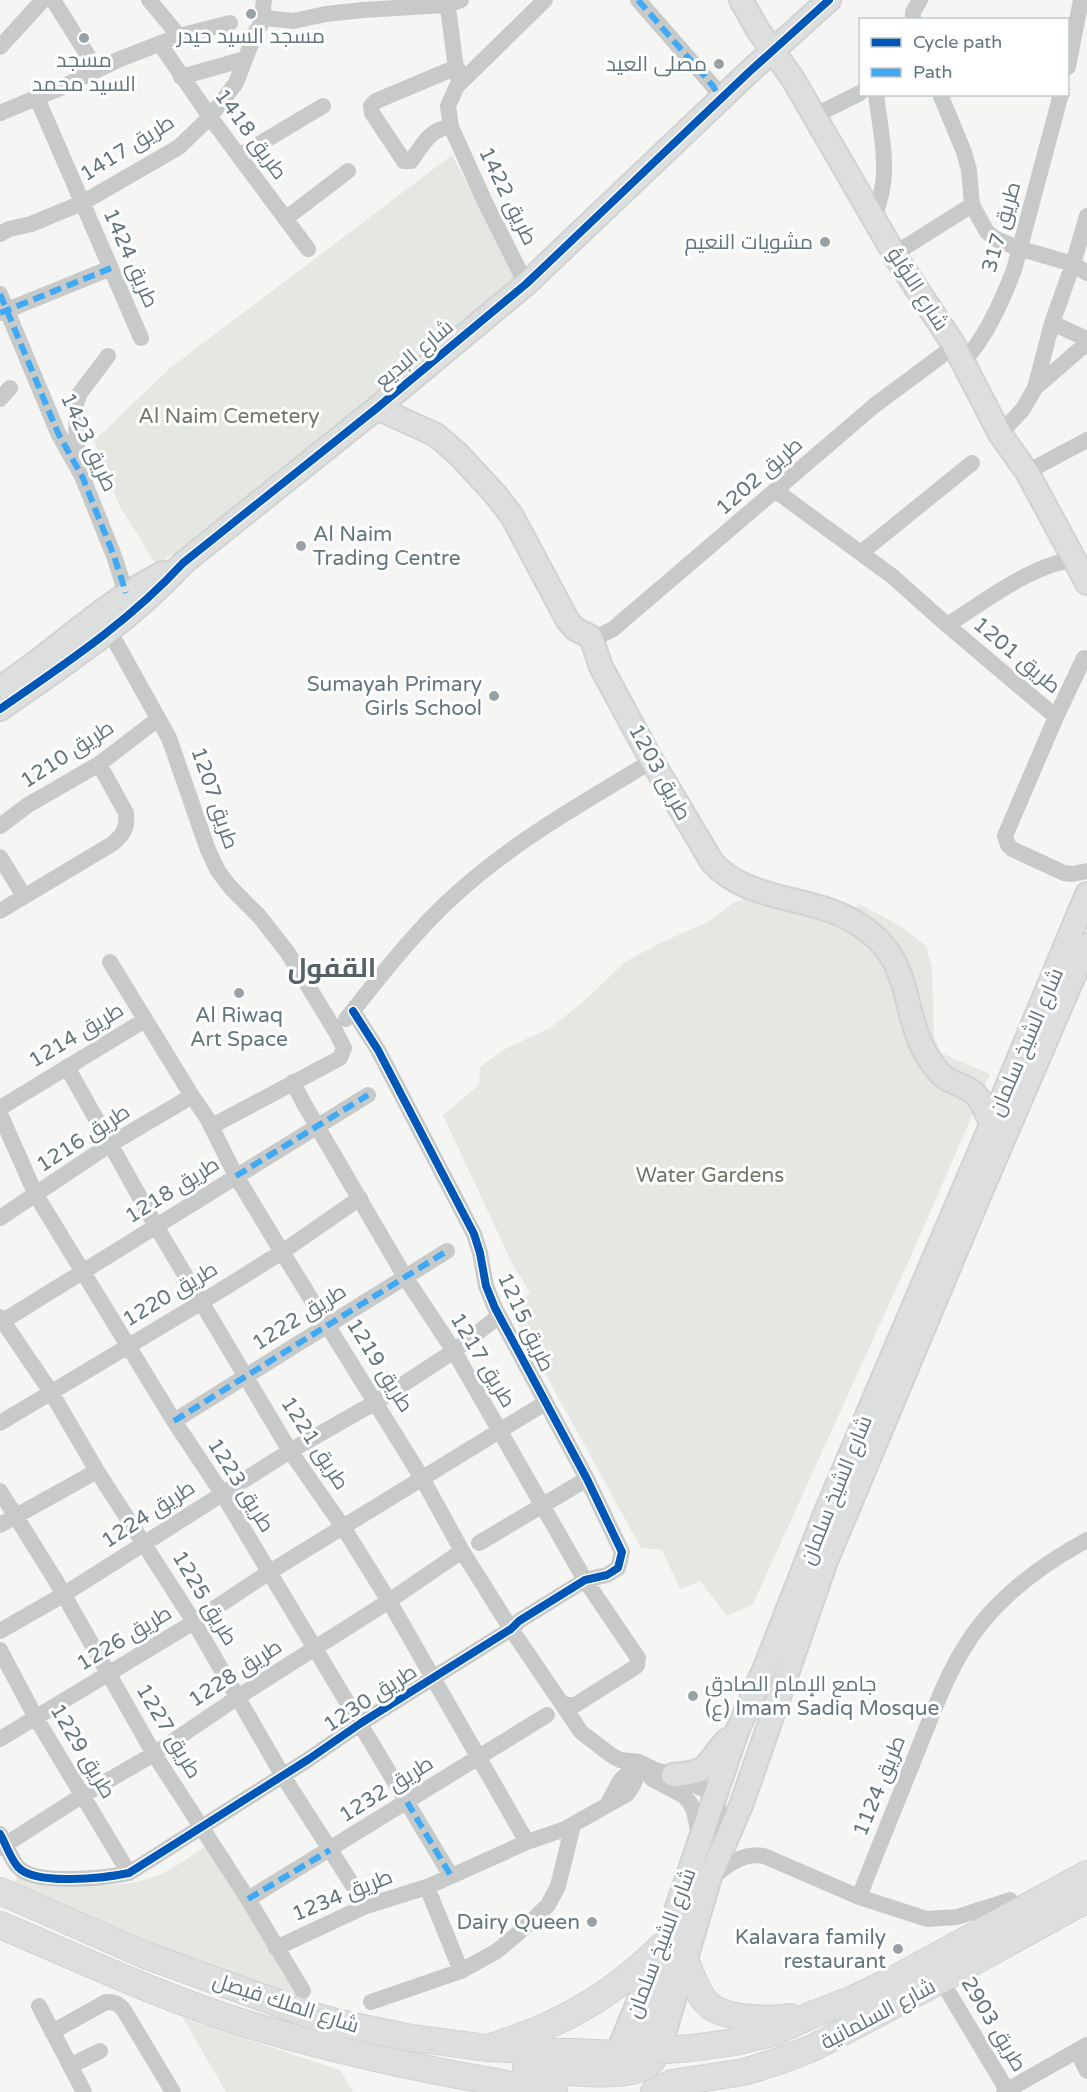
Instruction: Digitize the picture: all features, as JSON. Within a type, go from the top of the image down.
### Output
[{"type":"main road","name":"شارع السلمانية","points":[[631,2078],[735,2042],[773,2033],[814,2014],[853,2000],[1087,1874]]},
{"type":"main road","name":"شارع الملك فيصل","points":[[0,1891],[145,1955],[304,2013],[346,2025],[406,2037],[486,2048],[631,2078]]},
{"type":"main road","points":[[631,2078],[679,1936],[682,1894]]},
{"type":"main road","name":"شارع السلمانية","points":[[631,2078],[672,2083],[708,2079],[744,2072],[813,2048],[1087,1899]]},
{"type":"main road","name":"شارع الملك فيصل","points":[[0,1925],[132,1982],[249,2025],[462,2081],[554,2092]]},
{"type":"main road","points":[[486,2048],[550,2025],[592,2002],[631,1975],[662,1946]]},
{"type":"main road","points":[[686,1962],[700,1994],[708,2005],[721,2012],[744,2017],[774,2019],[814,2014]]},
{"type":"main road","points":[[385,2061],[438,2059],[631,2078],[742,2060],[792,2045],[834,2025],[853,2000]]},
{"type":"main road","points":[[726,2092],[744,2072]]},
{"type":"main road","points":[[462,2081],[494,2092]]},
{"type":"street","points":[[0,47],[43,0]]},
{"type":"street","points":[[53,0],[97,70]]},
{"type":"street","points":[[149,0],[179,36]]},
{"type":"street","points":[[264,0],[265,18],[293,21],[326,14],[452,2],[457,86]]},
{"type":"street","name":"طريق 1422","points":[[526,284],[451,127],[448,106],[457,86],[545,0]]},
{"type":"street","points":[[638,0],[713,86],[721,100]]},
{"type":"street","name":"شارع اللؤلؤ","points":[[741,0],[758,30],[793,79],[894,254],[958,354],[1000,434],[1027,472],[1087,583]]},
{"type":"street","name":"شارع البديع","points":[[0,709],[110,632],[164,584],[183,563],[377,408],[526,284],[749,72],[829,0]]},
{"type":"street","points":[[913,18],[913,12],[920,0]]},
{"type":"street","points":[[1069,62],[1081,0]]},
{"type":"street","name":"طريق 1417","points":[[0,234],[82,203],[179,147],[210,117],[236,82],[256,31],[265,18]]},
{"type":"street","points":[[0,113],[179,36],[230,23]]},
{"type":"street","points":[[749,72],[757,47],[758,30],[775,34],[793,34]]},
{"type":"street","name":"طريق 1418","points":[[160,44],[181,77],[308,249]]},
{"type":"street","points":[[181,77],[245,59]]},
{"type":"street","points":[[451,127],[436,130],[413,158],[404,161],[372,112],[371,106],[376,101],[457,67]]},
{"type":"street","points":[[749,72],[758,68],[777,69],[793,79]]},
{"type":"street","points":[[814,116],[859,94]]},
{"type":"street","points":[[873,218],[883,195],[886,170],[876,96]]},
{"type":"street","points":[[941,96],[964,152],[969,170],[972,205],[992,236],[1018,248],[1080,269]]},
{"type":"street","name":"طريق 317","points":[[958,354],[978,345],[1014,270],[1018,248],[1060,96]]},
{"type":"street","name":"طريق 1424","points":[[37,98],[141,338]]},
{"type":"street","points":[[239,156],[323,106]]},
{"type":"street","points":[[285,219],[348,171]]},
{"type":"street","points":[[894,254],[972,205]]},
{"type":"street","points":[[1000,434],[1023,409],[1035,388],[1052,322],[1080,269],[1087,216]]},
{"type":"street","points":[[4,312],[111,268]]},
{"type":"street","name":"طريق 1423","points":[[0,294],[4,312],[58,433],[77,466],[114,556],[126,593]]},
{"type":"street","points":[[1035,388],[1087,341],[1052,322]]},
{"type":"street","name":"طريق 1202","points":[[591,637],[613,629],[875,405],[941,356],[958,354]]},
{"type":"street","points":[[77,466],[76,404],[80,393],[108,356]]},
{"type":"street","points":[[377,408],[436,435],[458,454],[512,516],[568,621],[575,629],[591,637]]},
{"type":"street","points":[[1027,472],[1087,440]]},
{"type":"street","points":[[862,552],[972,463]]},
{"type":"street","name":"طريق 1201","points":[[776,491],[892,576],[1056,717],[1005,836],[1012,849],[1064,873],[1087,871]]},
{"type":"street","points":[[947,625],[1035,571],[1055,563],[1074,560]]},
{"type":"street","name":"شارع البديع","points":[[2,686],[48,655],[126,593],[183,563]]},
{"type":"street","name":"طريق 1207","points":[[110,632],[177,757],[208,850],[218,870],[231,888],[272,932],[296,965],[344,1048],[340,1058],[212,1126]]},
{"type":"street","name":"طريق 1203","points":[[591,637],[601,667],[706,854],[724,874],[744,886],[840,914],[865,928],[880,941],[893,957],[900,971],[918,1035],[928,1057],[942,1076],[971,1090]]},
{"type":"street","points":[[1056,717],[1084,658]]},
{"type":"street","name":"طريق 1210","points":[[0,826],[28,805],[99,764],[158,719]]},
{"type":"street","points":[[336,1032],[415,935],[474,878],[518,845],[652,761]]},
{"type":"street","points":[[0,911],[112,844],[126,829],[128,822],[126,813],[99,764]]},
{"type":"street","points":[[0,857],[24,897]]},
{"type":"street","name":"شارع الشيخ سلمان","points":[[631,2078],[662,1946],[737,1731],[766,1665],[826,1509],[991,1125],[1087,894]]},
{"type":"street","name":"شارع الشيخ سلمان","points":[[631,2078],[686,1962],[709,1880],[742,1803],[826,1561],[1087,945]]},
{"type":"street","name":"طريق 1219","points":[[110,962],[212,1126],[236,1176],[422,1478],[462,1551],[511,1629],[581,1732],[620,1760],[639,1762],[714,1794]]},
{"type":"street","name":"طريق 1215","points":[[353,1011],[378,1050],[474,1234],[486,1286],[499,1316],[587,1479],[622,1552]]},
{"type":"street","name":"طريق 1214","points":[[0,1108],[145,1020]]},
{"type":"street","name":"طريق 1221","points":[[67,1067],[156,1226],[290,1451],[343,1527],[389,1601],[527,1842]]},
{"type":"street","name":"طريق 1217","points":[[293,1082],[405,1277],[453,1351],[585,1580],[638,1661],[634,1668],[575,1705],[565,1706],[561,1702]]},
{"type":"street","points":[[991,1125],[983,1106],[971,1090],[1008,1082]]},
{"type":"street","name":"طريق 1218","points":[[1,1321],[368,1095]]},
{"type":"street","name":"طريق 1216","points":[[0,1218],[110,1145],[192,1096]]},
{"type":"street","name":"طريق 1223","points":[[0,1114],[36,1195],[82,1273],[174,1421],[222,1493],[451,1876]]},
{"type":"street","name":"طريق 1220","points":[[0,1423],[282,1252],[360,1198]]},
{"type":"street","name":"طريق 1222","points":[[174,1421],[447,1251]]},
{"type":"street","name":"طريق 1224","points":[[0,1630],[63,1595],[290,1451],[376,1402],[453,1351],[499,1316]]},
{"type":"street","name":"طريق 1225","points":[[1,1321],[51,1392],[97,1471],[194,1622],[283,1776],[366,1906]]},
{"type":"street","name":"طريق 1226","points":[[0,1739],[194,1622],[268,1573],[500,1432],[545,1402]]},
{"type":"street","points":[[0,1525],[97,1471]]},
{"type":"street","points":[[479,1543],[587,1479]]},
{"type":"street","name":"طريق 1227","points":[[0,1491],[109,1673],[154,1754],[248,1899],[303,1991]]},
{"type":"street","name":"طريق 1124","points":[[859,1897],[937,1699],[958,1656],[980,1625],[1008,1595],[1049,1563],[1087,1540]]},
{"type":"street","name":"طريق 1228","points":[[2,1842],[154,1754],[237,1697],[389,1601],[462,1551]]},
{"type":"street","name":"طريق 1230","points":[[129,1874],[283,1776],[361,1723],[511,1629],[519,1621],[585,1580],[608,1575],[618,1568],[622,1552]]},
{"type":"street","name":"طريق 1229","points":[[0,1650],[36,1718],[129,1874]]},
{"type":"street","name":"طريق 1232","points":[[248,1899],[547,1715]]},
{"type":"street","points":[[673,1775],[696,1773],[711,1762],[737,1731]]},
{"type":"street","name":"طريق 1219","points":[[639,1762],[652,1779],[684,1796],[690,1803],[700,1839]]},
{"type":"street","name":"طريق 1234","points":[[276,1948],[366,1906],[427,1887],[573,1824],[622,1798],[633,1788],[639,1762]]},
{"type":"street","points":[[714,1794],[722,1821],[723,1845]]},
{"type":"street","points":[[372,2002],[461,1971],[496,1951],[548,1905],[558,1887],[573,1824]]},
{"type":"street","points":[[2,1842],[18,1867],[32,1875],[100,1879],[129,1874]]},
{"type":"street","points":[[709,1880],[732,1863],[755,1854],[859,1897],[927,1919],[942,1920],[987,1909],[1010,1900]]},
{"type":"street","name":"طريق 1234","points":[[427,1887],[461,1971]]},
{"type":"street","name":"طريق 2903","points":[[941,1980],[1013,2090]]},
{"type":"street","points":[[52,2032],[106,2002],[114,2002],[125,2012],[173,2092]]},
{"type":"street","points":[[39,2006],[84,2092]]},
{"type":"street","points":[[1013,2090],[1082,2048],[1087,2071]]},
{"type":"street","points":[[70,2066],[100,2051]]},
{"type":"green space","name":"Al Naim Cemetery","points":[[452,155],[521,284],[157,566],[119,505],[94,441],[169,369]]},
{"type":"green space","name":"Water Gardens","points":[[783,887],[845,918],[859,904],[902,927],[926,946],[932,968],[934,1037],[941,1053],[990,1074],[919,1238],[753,1604],[727,1616],[700,1581],[680,1589],[662,1550],[641,1548],[508,1306],[530,1293],[511,1261],[443,1115],[479,1085],[480,1067],[505,1049],[550,1028],[583,1002],[625,962],[660,943],[708,922],[733,903]]},
{"type":"green space","points":[[208,1845],[298,1999],[51,1908],[11,1888],[19,1874],[91,1884],[126,1884],[161,1874]]},
{"type":"green space","points":[[183,2018],[340,2070],[353,2092],[226,2092]]},
{"type":"marked path","points":[[638,0],[713,86],[721,100]]},
{"type":"marked path","points":[[0,313],[111,268]]},
{"type":"marked path","points":[[0,294],[58,433],[82,476],[126,593]]},
{"type":"marked path","points":[[236,1176],[368,1095]]},
{"type":"marked path","points":[[174,1421],[447,1251]]},
{"type":"marked path","points":[[407,1802],[451,1876]]},
{"type":"marked path","points":[[248,1899],[330,1850]]},
{"type":"cycle path","points":[[0,709],[119,623],[183,563],[377,408],[526,284],[749,72],[829,0]]},
{"type":"cycle path","points":[[0,1834],[18,1867],[39,1877],[71,1879],[129,1873],[511,1629],[519,1621],[585,1580],[607,1575],[618,1568],[622,1552],[587,1479],[495,1308],[486,1286],[474,1234],[378,1050],[353,1011]]},
{"type":"place","name":"مسجد السيد حيدر","points":[[251,14]]},
{"type":"place","name":"مسجد السيد محمد","points":[[84,38]]},
{"type":"place","name":"مصلى العيد","points":[[719,64]]},
{"type":"place","name":"مشويات النعيم","points":[[825,242]]},
{"type":"place","name":"Al Naim Trading Centre","points":[[301,546]]},
{"type":"place","name":"Sumayah Primary Girls School","points":[[494,696]]},
{"type":"place","name":"Al Riwaq Art Space","points":[[239,993]]},
{"type":"place","name":"جامع الإمام الصادق (ع) Imam Sadiq Mosque","points":[[693,1696]]},
{"type":"place","name":"Dairy Queen","points":[[592,1922]]},
{"type":"place","name":"Kalavara family restaurant","points":[[898,1949]]},
{"type":"district","name":"القفول","points":[[332,968]]}]
